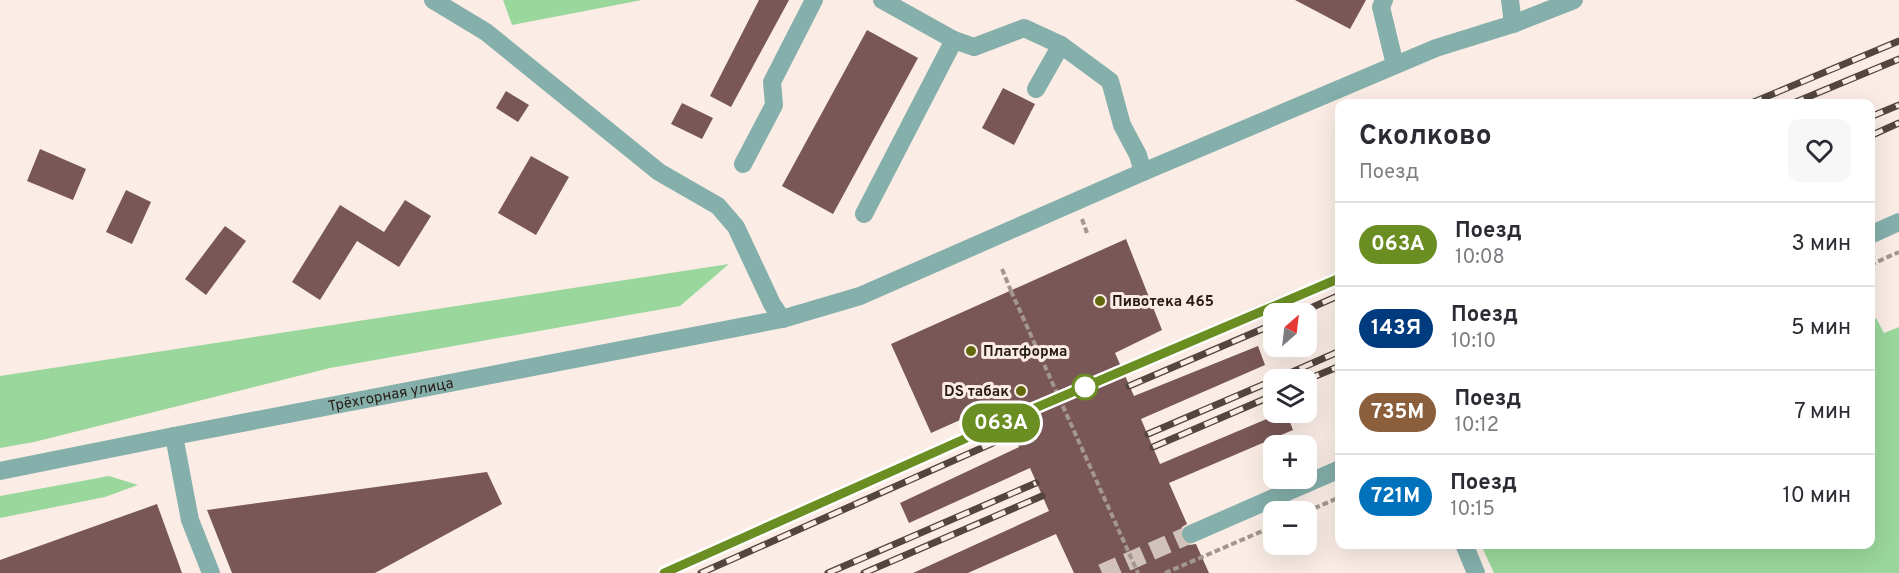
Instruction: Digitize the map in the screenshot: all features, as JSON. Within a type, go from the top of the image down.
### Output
[{"type":"street","points":[[433,0],[486,32],[659,172],[718,206],[736,227],[772,304],[782,319]]},
{"type":"street","points":[[743,164],[774,105],[772,82],[814,0]]},
{"type":"street","points":[[882,0],[954,40],[974,47],[1024,28],[1061,45],[1110,81],[1122,124],[1138,155],[1143,172]]},
{"type":"street","points":[[1384,0],[1381,7],[1395,65]]},
{"type":"street","points":[[1510,0],[1513,24]]},
{"type":"street","name":"Трёхгорная улица","points":[[0,471],[782,319],[860,296],[1143,172],[1436,48],[1513,24],[1574,0]]},
{"type":"street","points":[[864,214],[954,40]]},
{"type":"street","points":[[1036,89],[1061,45]]},
{"type":"street","points":[[1875,233],[1899,222]]},
{"type":"street","points":[[174,436],[190,520],[211,573]]},
{"type":"street","points":[[1191,534],[1335,471]]},
{"type":"street","points":[[1466,549],[1476,573]]},
{"type":"path","points":[[1079,213],[1087,233]]},
{"type":"path","points":[[1875,263],[1899,252]]},
{"type":"path","points":[[1002,269],[1138,573]]},
{"type":"path","points":[[1317,507],[1335,499]]},
{"type":"path","points":[[1165,573],[1263,531]]},
{"type":"green space","points":[[503,0],[642,0],[512,25]]},
{"type":"green space","points":[[729,264],[680,306],[330,368],[34,442],[0,448],[0,376]]},
{"type":"green space","points":[[1875,318],[1884,333],[1899,327],[1899,573],[1494,573],[1483,549],[1875,549]]},
{"type":"green space","points":[[109,476],[138,485],[105,497],[0,518],[0,496]]},
{"type":"building","points":[[759,0],[789,0],[731,107],[710,96]]},
{"type":"building","points":[[1295,0],[1366,0],[1350,29]]},
{"type":"building","points":[[867,30],[918,58],[833,214],[782,186]]},
{"type":"building","points":[[1003,88],[1035,104],[1014,145],[982,128]]},
{"type":"building","points":[[506,91],[529,105],[518,122],[496,108]]},
{"type":"building","points":[[682,103],[713,118],[702,139],[671,124]]},
{"type":"building","points":[[40,149],[86,169],[73,200],[27,181]]},
{"type":"building","points":[[531,156],[569,177],[536,235],[498,213]]},
{"type":"building","points":[[126,190],[151,202],[132,244],[106,232]]},
{"type":"building","points":[[405,200],[431,216],[399,267],[357,241],[320,300],[292,282],[340,205],[384,232]]},
{"type":"building","points":[[225,226],[246,241],[206,295],[185,279]]},
{"type":"building","points":[[1126,239],[1162,330],[1115,353],[1134,396],[1258,346],[1265,365],[1141,419],[1160,464],[1263,420],[1263,423],[1290,423],[1293,430],[1281,435],[1263,435],[1263,443],[1169,483],[1187,524],[1180,532],[1181,539],[1189,545],[1196,544],[1209,573],[1074,573],[1056,534],[968,573],[913,573],[1049,511],[1030,468],[909,523],[900,503],[1019,447],[998,403],[931,433],[891,344]]},
{"type":"building","points":[[487,472],[502,504],[375,573],[232,573],[207,510]]},
{"type":"building","points":[[157,504],[182,573],[0,573],[0,560]]},
{"type":"tunnel","points":[[1102,573],[1191,534]]},
{"type":"railway","points":[[1761,99],[1899,41]]},
{"type":"railway","points":[[1803,99],[1899,59]]},
{"type":"railway","points":[[1875,115],[1899,105]]},
{"type":"railway","points":[[1875,134],[1899,123]]},
{"type":"railway","points":[[1123,371],[1335,280]]},
{"type":"railway","points":[[1317,305],[1335,297]]},
{"type":"railway","points":[[1129,386],[1263,329]]},
{"type":"railway","points":[[1299,369],[1335,353]]},
{"type":"railway","points":[[1317,375],[1335,368]]},
{"type":"railway","points":[[1148,434],[1263,385]]},
{"type":"railway","points":[[1153,447],[1263,400]]},
{"type":"railway","points":[[665,573],[1007,420]]},
{"type":"railway","points":[[701,573],[1013,434]]},
{"type":"railway","points":[[828,573],[1036,483]]},
{"type":"railway","points":[[864,573],[1042,496]]},
{"type":"train","name":"063А","points":[[664,573],[1007,420],[1335,280]]},
{"type":"place","name":"Пивотека 465","points":[[1100,301]]},
{"type":"place","name":"Платформа","points":[[971,351]]},
{"type":"place","name":"DS табак","points":[[1021,391]]}]
